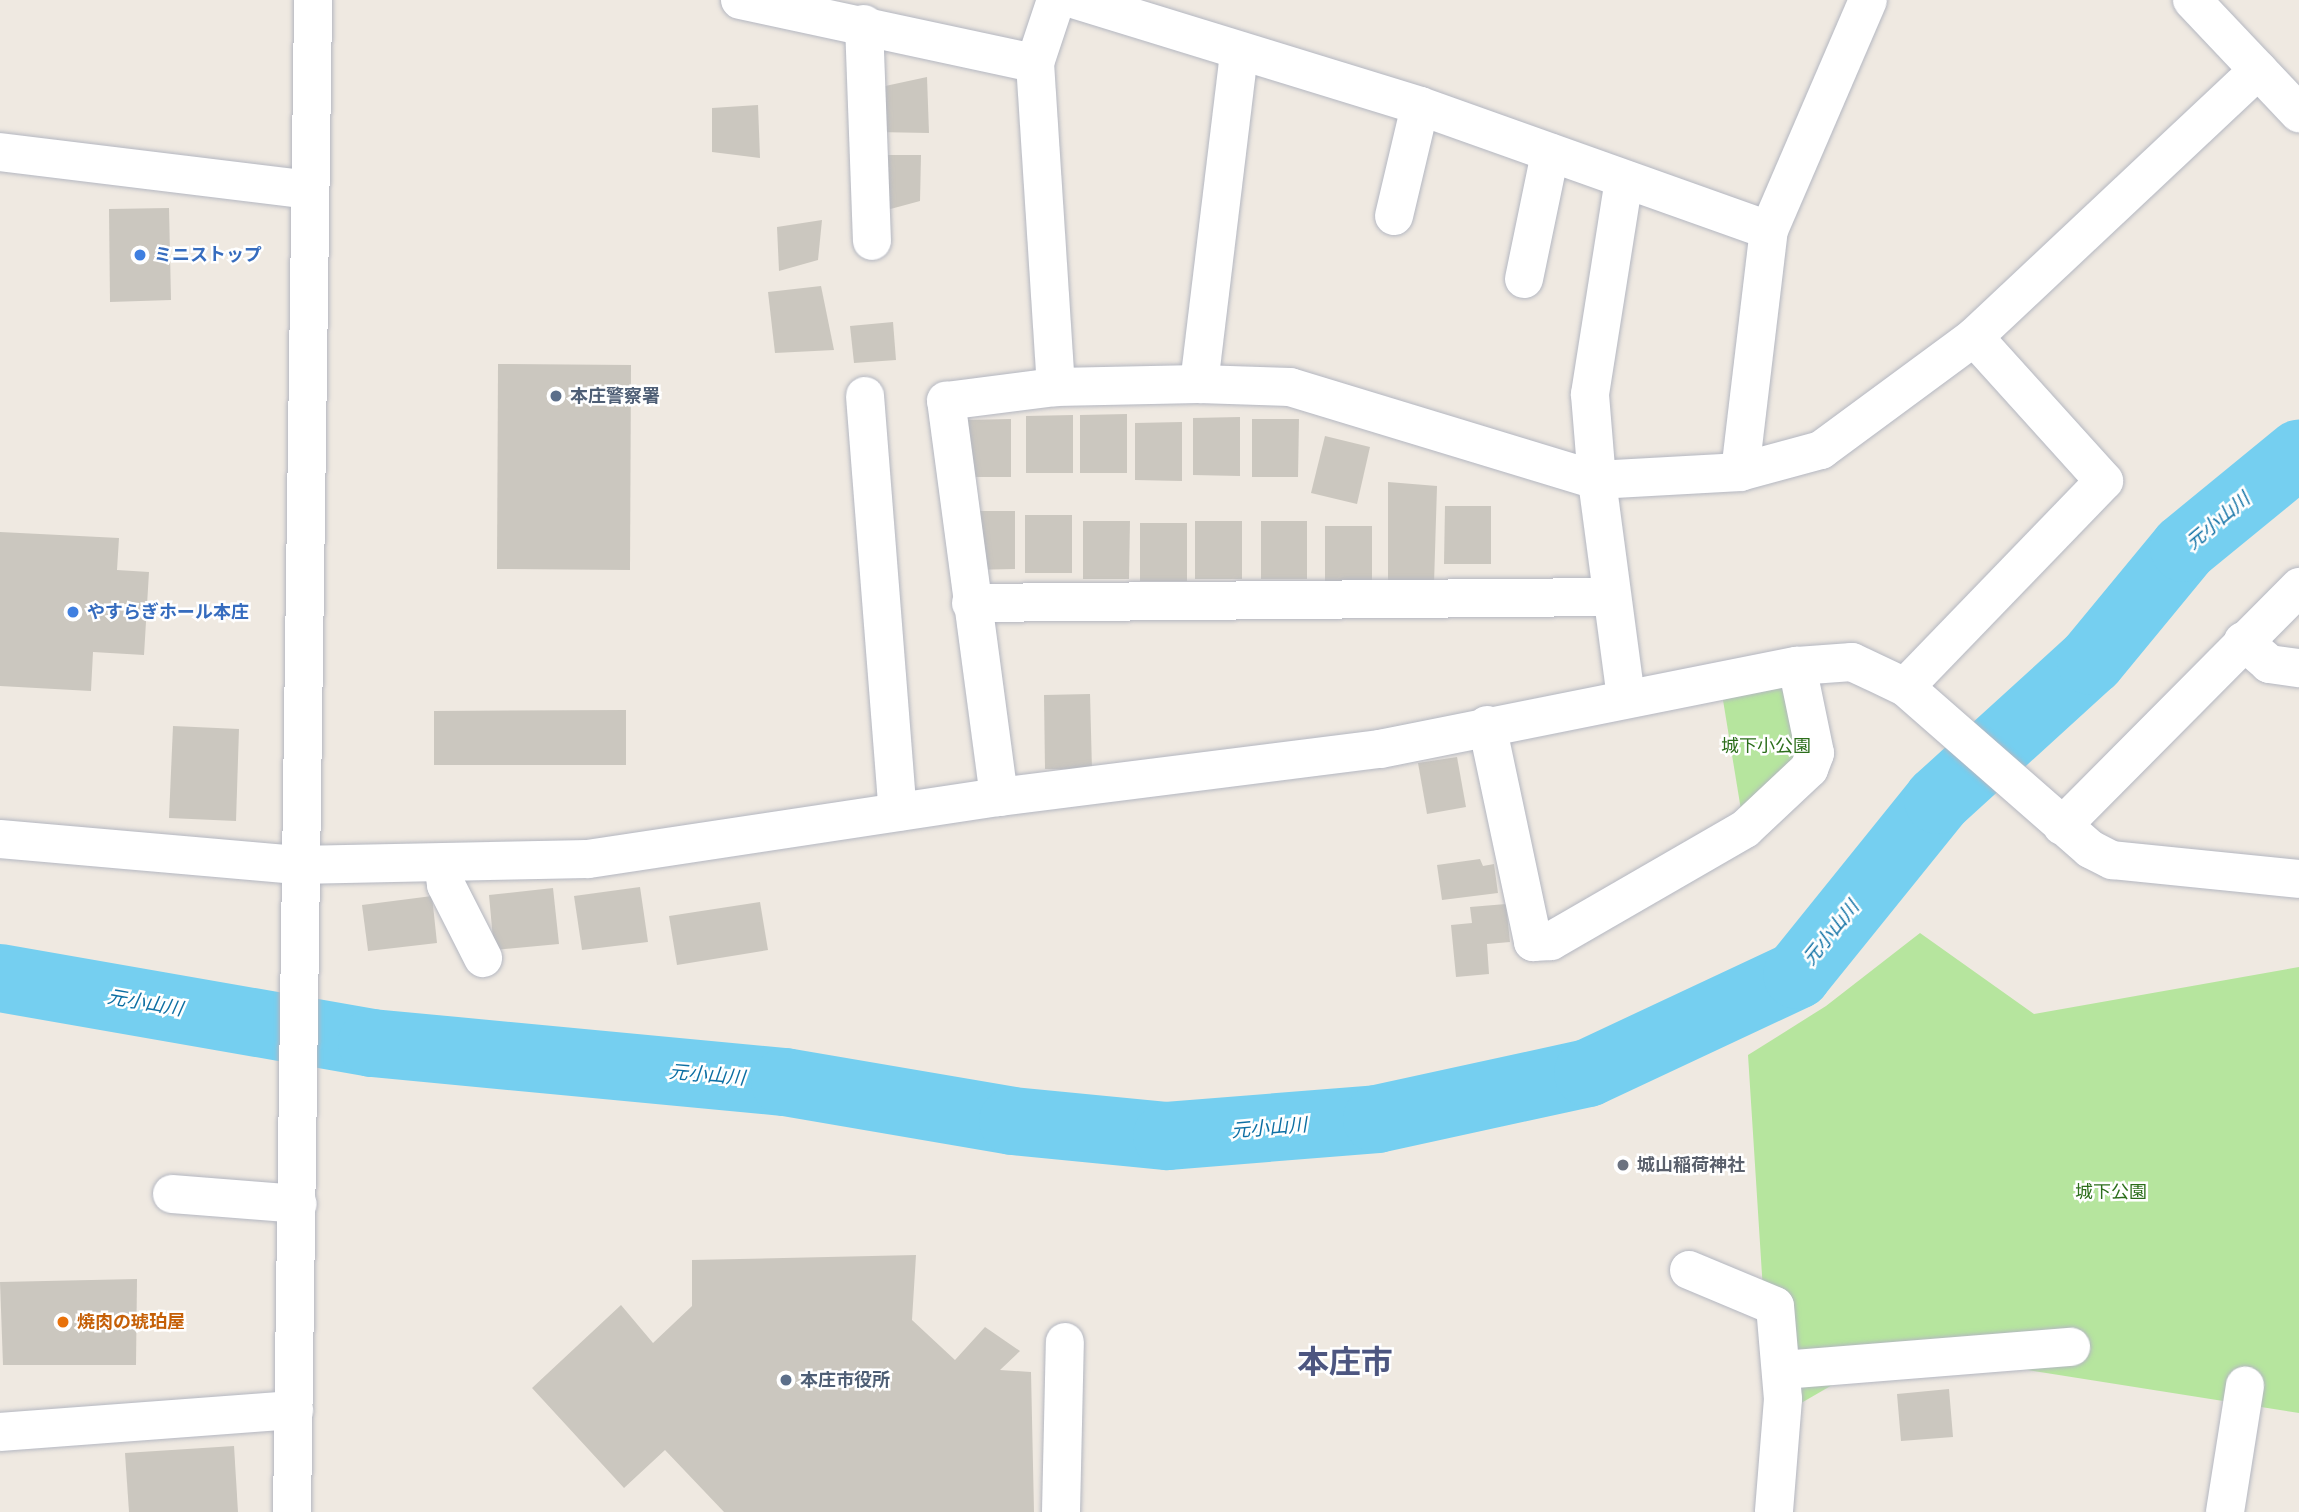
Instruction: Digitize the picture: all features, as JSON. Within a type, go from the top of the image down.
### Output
[{"type":"street","points":[[292,1512],[301,969],[297,865],[313,0]]},
{"type":"street","points":[[740,0],[1035,62]]},
{"type":"street","points":[[1056,0],[1035,62],[1056,387]]},
{"type":"street","points":[[1076,0],[1139,10],[1239,55],[1420,106],[1769,230]]},
{"type":"street","points":[[1740,471],[1769,230],[1868,0]]},
{"type":"street","points":[[2192,0],[2299,113]]},
{"type":"street","points":[[864,24],[872,241]]},
{"type":"street","points":[[1199,384],[1239,55]]},
{"type":"street","points":[[999,797],[946,401],[1056,387],[1199,384],[1290,387],[1597,480],[1740,471],[1821,450],[1974,337],[2258,70]]},
{"type":"street","points":[[1394,216],[1420,106]]},
{"type":"street","points":[[0,152],[309,190]]},
{"type":"street","points":[[1524,279],[1549,153]]},
{"type":"street","points":[[1624,180],[1590,394],[1597,480],[1626,698]]},
{"type":"street","points":[[1905,687],[2104,481],[1974,337]]},
{"type":"street","points":[[866,396],[898,812]]},
{"type":"street","points":[[2062,826],[2299,587]]},
{"type":"street","points":[[971,603],[1612,597]]},
{"type":"street","points":[[2243,641],[2269,664],[2299,668]]},
{"type":"street","points":[[0,839],[297,865],[588,859],[999,797],[1380,750],[1487,725],[1797,666],[1852,662],[1905,687],[2062,826],[2112,860],[2299,879]]},
{"type":"street","points":[[1487,725],[1532,942],[1550,941],[1745,829],[1809,769],[1815,753],[1797,666]]},
{"type":"street","points":[[443,863],[446,885],[483,958]]},
{"type":"street","points":[[172,1194],[298,1204]]},
{"type":"street","points":[[1689,1270],[1775,1306],[1783,1370],[1774,1512]]},
{"type":"street","points":[[1061,1512],[1065,1342]]},
{"type":"street","points":[[1783,1370],[2071,1346]]},
{"type":"street","points":[[2225,1512],[2245,1386]]},
{"type":"street","points":[[0,1432],[294,1410]]},
{"type":"green space","name":"城下小公園","points":[[1777,683],[1789,689],[1803,753],[1742,816],[1723,700]]},
{"type":"green space","name":"城下公園","points":[[1920,933],[2034,1014],[2299,967],[2299,1413],[1913,1352],[1853,1373],[1796,1406],[1765,1322],[1748,1055],[1826,1006]]},
{"type":"building","points":[[927,77],[929,133],[876,132],[876,88]]},
{"type":"building","points":[[758,105],[760,158],[712,152],[712,108]]},
{"type":"building","points":[[874,155],[921,155],[920,201],[872,214]]},
{"type":"building","name":"ミニストップ","points":[[169,208],[171,300],[110,302],[109,209]]},
{"type":"building","points":[[822,220],[818,260],[779,271],[777,227]]},
{"type":"building","points":[[821,286],[834,350],[775,353],[768,292]]},
{"type":"building","points":[[893,322],[896,360],[854,363],[850,326]]},
{"type":"building","points":[[498,364],[631,365],[630,570],[497,569]]},
{"type":"building","points":[[1127,414],[1127,473],[1080,473],[1080,415]]},
{"type":"building","points":[[1073,415],[1073,473],[1026,473],[1026,416]]},
{"type":"building","points":[[1240,417],[1240,476],[1193,475],[1193,418]]},
{"type":"building","points":[[1011,419],[1011,477],[964,477],[964,420]]},
{"type":"building","points":[[1252,419],[1299,419],[1298,477],[1252,477]]},
{"type":"building","points":[[1182,422],[1182,481],[1135,480],[1135,423]]},
{"type":"building","points":[[1325,436],[1370,447],[1357,504],[1311,493]]},
{"type":"building","points":[[1388,482],[1437,486],[1434,584],[1388,584]]},
{"type":"building","points":[[1445,506],[1491,506],[1491,564],[1444,564]]},
{"type":"building","points":[[968,511],[1015,511],[1015,569],[968,570]]},
{"type":"building","points":[[1025,515],[1072,515],[1072,573],[1025,573]]},
{"type":"building","points":[[1083,521],[1130,521],[1129,579],[1083,579]]},
{"type":"building","points":[[1195,521],[1242,521],[1242,579],[1195,579]]},
{"type":"building","points":[[1261,521],[1307,521],[1307,579],[1261,579]]},
{"type":"building","points":[[1140,523],[1187,523],[1187,581],[1140,581]]},
{"type":"building","points":[[1325,526],[1372,526],[1372,584],[1325,584]]},
{"type":"building","name":"やすらぎホール本庄","points":[[0,532],[119,538],[117,570],[149,572],[144,655],[93,652],[91,691],[0,686]]},
{"type":"building","points":[[1090,694],[1092,770],[1045,769],[1044,695]]},
{"type":"building","points":[[626,710],[626,765],[434,765],[434,711]]},
{"type":"building","points":[[173,726],[239,729],[236,821],[169,818]]},
{"type":"building","points":[[1457,757],[1466,807],[1427,814],[1418,763]]},
{"type":"building","points":[[1480,859],[1483,866],[1494,864],[1498,893],[1442,900],[1437,865]]},
{"type":"building","points":[[640,887],[648,942],[582,950],[574,896]]},
{"type":"building","points":[[553,888],[559,944],[494,950],[489,895]]},
{"type":"building","points":[[432,896],[437,943],[368,951],[362,905]]},
{"type":"building","points":[[760,902],[768,950],[677,965],[669,916]]},
{"type":"building","points":[[1506,904],[1510,942],[1487,944],[1489,974],[1456,977],[1451,925],[1472,923],[1470,907]]},
{"type":"building","name":"本庄市役所","points":[[916,1255],[912,1320],[955,1360],[985,1327],[1020,1351],[1000,1370],[1031,1372],[1034,1512],[724,1512],[665,1450],[624,1488],[532,1388],[621,1305],[653,1343],[692,1306],[692,1260]]},
{"type":"building","points":[[137,1279],[136,1365],[3,1365],[0,1282]]},
{"type":"building","points":[[1949,1389],[1953,1437],[1901,1441],[1897,1394]]},
{"type":"building","points":[[234,1446],[238,1512],[129,1512],[125,1453]]},
{"type":"waterway","name":"元小山川","points":[[0,978],[372,1043],[785,1082],[1013,1121],[1167,1136],[1377,1119],[1588,1073],[1797,975],[1938,800],[2091,661],[2184,548],[2299,454]]},
{"type":"place","name":"ミニストップ","points":[[140,255]]},
{"type":"place","name":"本庄警察署","points":[[556,396]]},
{"type":"place","name":"やすらぎホール本庄","points":[[73,612]]},
{"type":"place","name":"城山稲荷神社","points":[[1623,1165]]},
{"type":"place","name":"焼肉の琥珀屋","points":[[63,1322]]},
{"type":"place","name":"本庄市役所","points":[[786,1380]]},
{"type":"district","name":"本庄市","points":[[1345,1361]]}]
